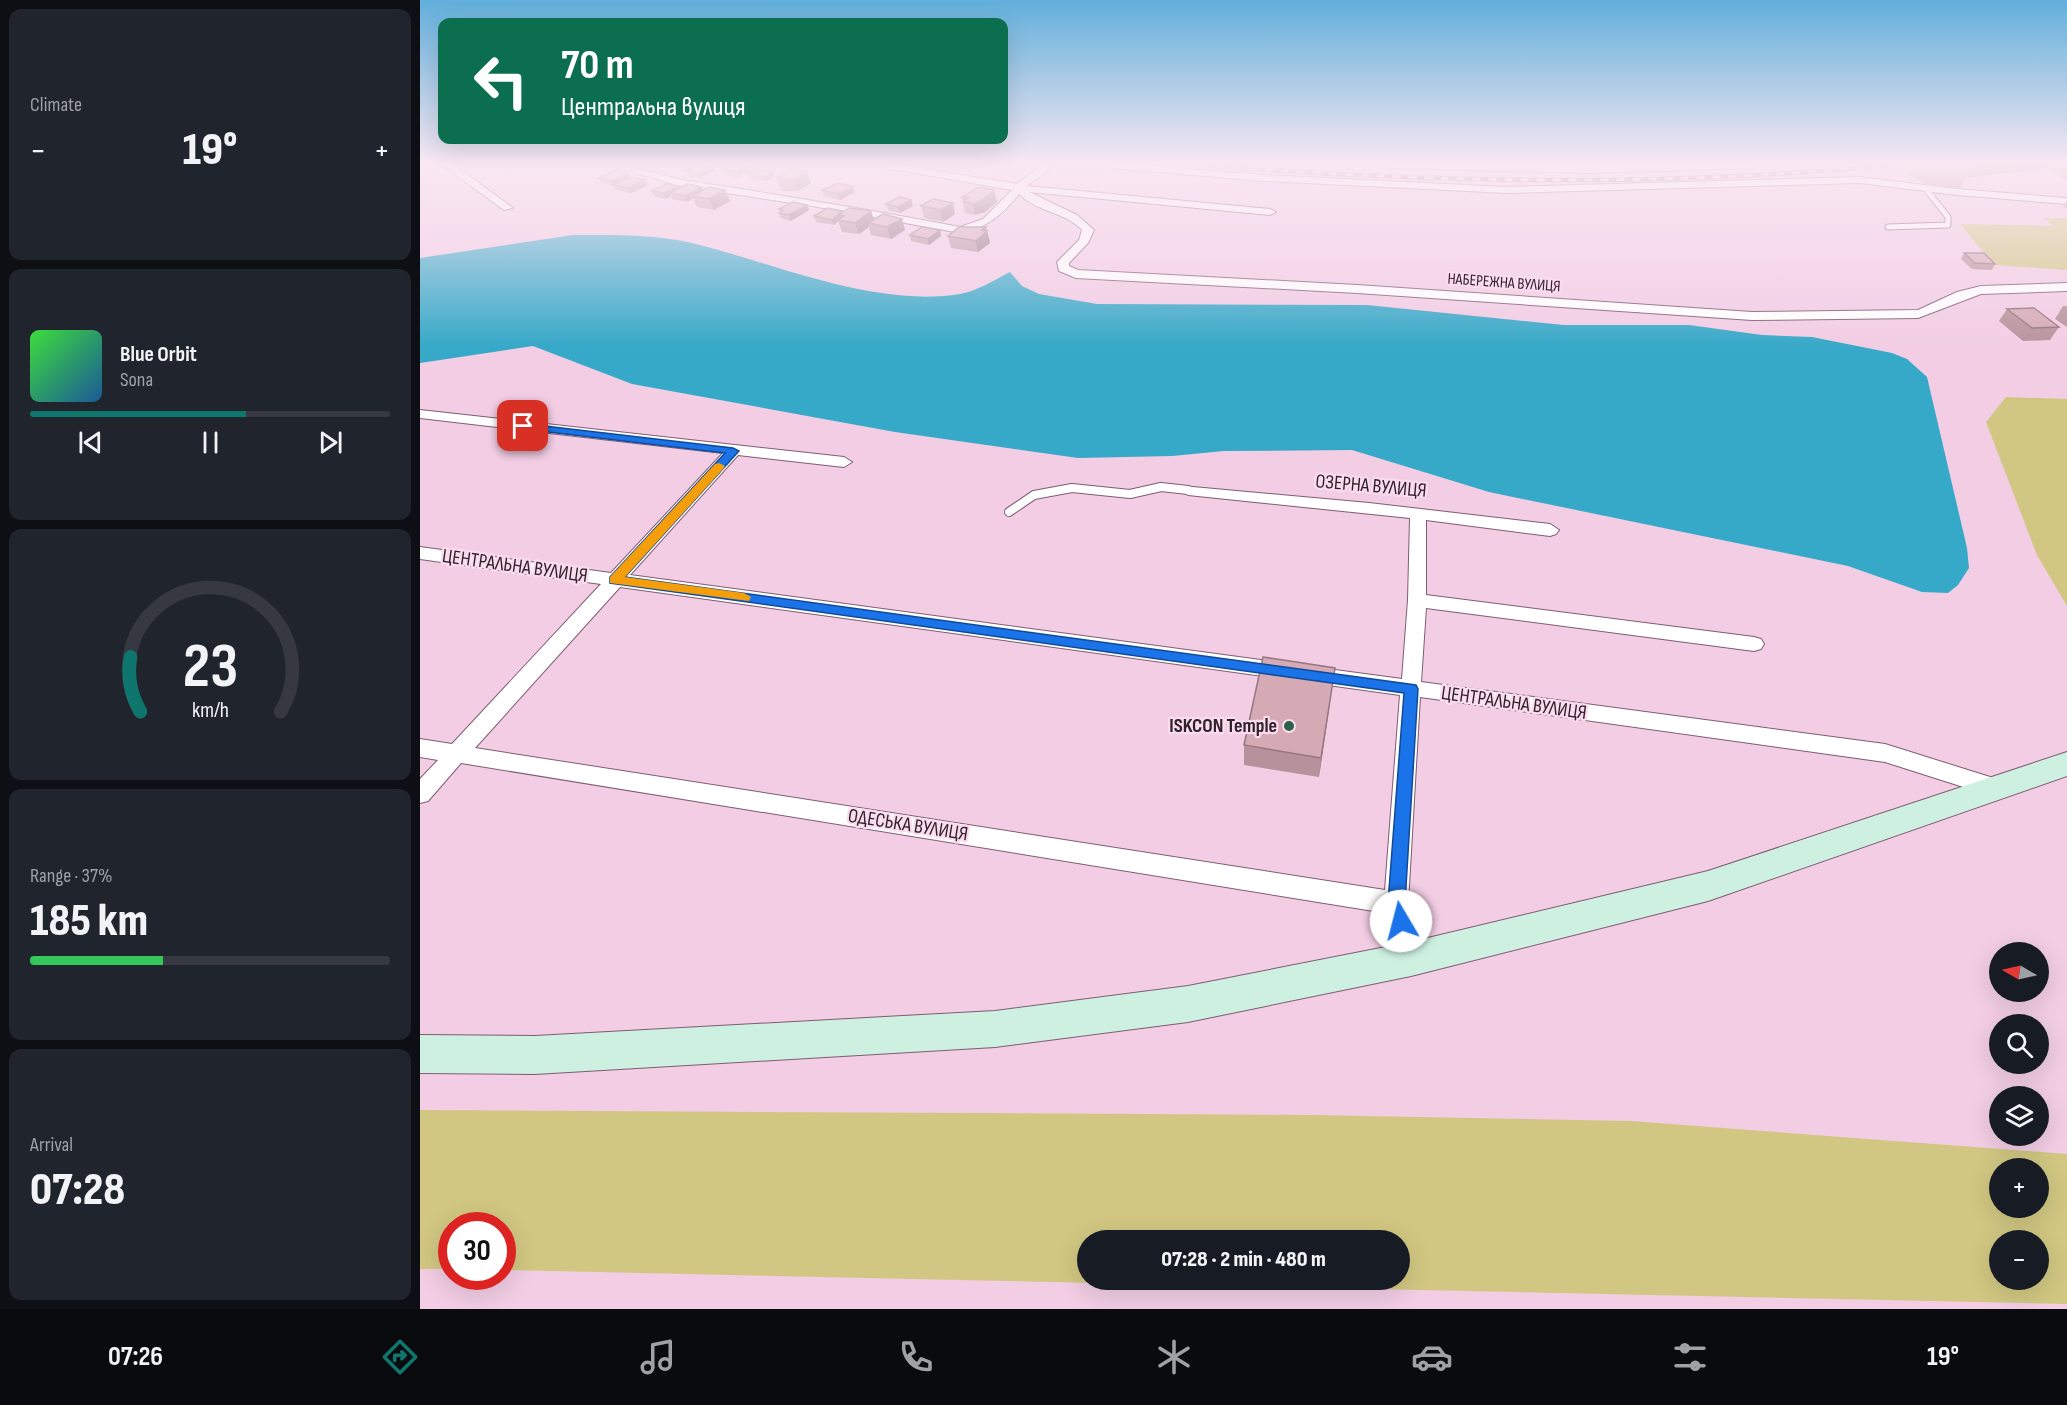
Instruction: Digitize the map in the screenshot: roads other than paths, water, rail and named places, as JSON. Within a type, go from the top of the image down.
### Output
[{"type":"main road","points":[[420,1054],[535,1055],[995,1029],[1188,1004],[1411,959],[1708,886],[2067,764]]},
{"type":"street","points":[[929,226],[968,230],[977,226]]},
{"type":"street","name":"НАБЕРЕЖНА ВУЛИЦЯ","points":[[1084,226],[1088,230],[1083,241],[1063,262],[1063,268],[1067,272],[1752,316],[1918,314],[1939,309],[1953,298],[1972,291],[2067,287]]},
{"type":"street","points":[[420,414],[844,462]]},
{"type":"street","points":[[420,794],[733,451]]},
{"type":"street","name":"ОЗЕРНА ВУЛИЦЯ","points":[[1188,490],[1418,514],[1435,513],[1550,530]]},
{"type":"street","points":[[1411,959],[1396,903],[1417,600],[1418,514]]},
{"type":"street","name":"ЦЕНТРАЛЬНА ВУЛИЦЯ","points":[[420,554],[1885,753],[1998,789]]},
{"type":"street","points":[[1417,600],[1754,644]]},
{"type":"street","name":"ОДЕСЬКА ВУЛИЦЯ","points":[[420,748],[1396,903]]},
{"type":"lane","points":[[1888,227],[1915,226]]},
{"type":"lane","points":[[1009,512],[1034,495],[1072,488],[1130,494],[1161,487],[1188,490]]},
{"type":"water","points":[[573,235],[633,236],[677,240],[824,281],[893,295],[927,297],[966,293],[1010,272],[1022,286],[1039,294],[1097,304],[1367,305],[1564,325],[1689,325],[1762,335],[1812,337],[1892,353],[1907,359],[1927,377],[1967,548],[1969,568],[1958,585],[1948,593],[1922,592],[1848,566],[1489,492],[1352,450],[1224,451],[1172,456],[1078,458],[895,432],[632,384],[533,346],[420,363],[420,258]]},
{"type":"place","name":"ISKCON Temple","points":[[1289,726]]}]
